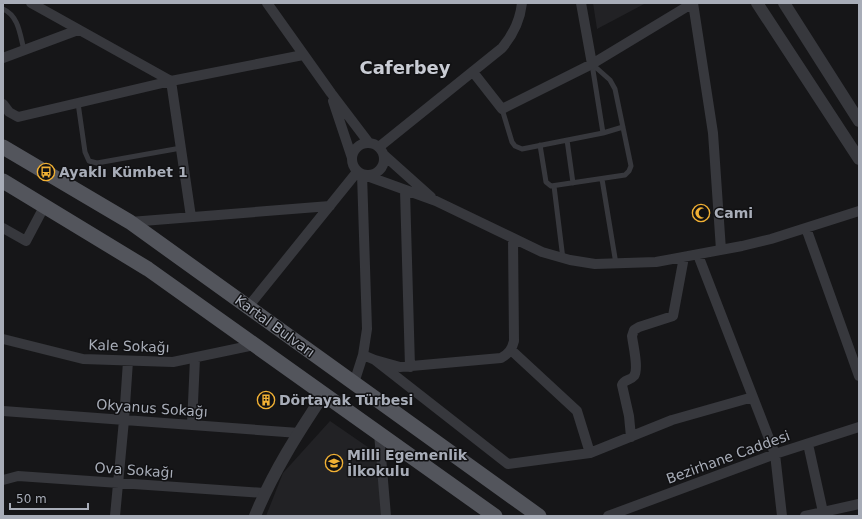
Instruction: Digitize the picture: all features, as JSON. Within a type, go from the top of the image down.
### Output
[{"type":"main road","name":"Kartal Bulvarı","points":[[3,147],[130,222],[540,516]]},
{"type":"main road","name":"Kartal Bulvarı","points":[[3,181],[148,269],[495,516]]},
{"type":"street","points":[[31,3],[171,81]]},
{"type":"street","points":[[267,3],[331,93],[377,148],[436,201]]},
{"type":"street","points":[[352,158],[353,153],[360,145],[377,148],[496,54],[507,42],[519,20],[522,3]]},
{"type":"street","points":[[581,3],[592,64]]},
{"type":"street","points":[[473,72],[502,109],[592,64],[693,3],[713,133],[721,250]]},
{"type":"street","points":[[757,3],[859,159]]},
{"type":"street","points":[[784,3],[859,121]]},
{"type":"street","points":[[3,58],[78,30]]},
{"type":"street","points":[[3,104],[9,112],[18,117],[171,81],[304,55]]},
{"type":"street","points":[[171,81],[191,217]]},
{"type":"street","points":[[331,93],[354,168],[362,174],[436,201],[542,252],[563,259],[595,264],[656,262],[698,255],[771,239],[859,211]]},
{"type":"street","points":[[362,174],[372,175],[380,170],[384,161],[377,148]]},
{"type":"street","points":[[248,307],[330,206],[362,174]]},
{"type":"street","points":[[354,383],[366,341],[367,318],[362,174]]},
{"type":"street","points":[[405,190],[410,366]]},
{"type":"street","points":[[130,222],[330,206]]},
{"type":"street","points":[[3,228],[26,241],[44,207]]},
{"type":"street","points":[[806,228],[859,376]]},
{"type":"street","points":[[363,355],[375,360],[400,366],[501,358],[511,350],[513,346],[513,238]]},
{"type":"street","points":[[698,255],[775,454],[782,516]]},
{"type":"street","points":[[631,437],[629,416],[622,386],[623,382],[634,376],[636,370],[632,333],[639,327],[673,316],[684,257]]},
{"type":"street","name":"Kale Sokağı","points":[[3,339],[83,359],[128,361],[173,362],[254,345]]},
{"type":"street","points":[[511,350],[577,411],[590,453]]},
{"type":"street","points":[[192,425],[195,358]]},
{"type":"street","points":[[375,360],[508,464],[590,453],[672,420],[753,397]]},
{"type":"street","points":[[115,516],[128,361]]},
{"type":"street","points":[[255,516],[264,493],[287,450],[324,394]]},
{"type":"street","name":"Okyanus Sokağı","points":[[3,411],[299,433]]},
{"type":"street","name":"Bezirhane Caddesi","points":[[608,516],[775,454],[859,427]]},
{"type":"street","points":[[379,433],[386,516]]},
{"type":"street","points":[[808,444],[824,512]]},
{"type":"street","name":"Ova Sokağı","points":[[3,480],[18,476],[264,493]]},
{"type":"street","points":[[805,516],[859,504]]},
{"type":"lane","points":[[3,9],[15,18],[24,50]]},
{"type":"lane","points":[[540,145],[546,182],[549,185],[554,186],[625,175],[630,169],[615,89],[610,80],[592,64]]},
{"type":"lane","points":[[592,64],[604,132]]},
{"type":"lane","points":[[78,103],[85,152],[89,161],[97,164],[181,148]]},
{"type":"lane","points":[[502,109],[513,144],[522,149],[623,127]]},
{"type":"lane","points":[[568,140],[573,183]]},
{"type":"lane","points":[[602,179],[616,264]]},
{"type":"lane","points":[[554,186],[563,259]]},
{"type":"shaded area","points":[[593,3],[646,3],[597,29]]},
{"type":"shaded area","name":"Milli Egemenlik İlkokulu","points":[[330,421],[375,452],[383,516],[266,516],[283,473]]},
{"type":"place","name":"Ayaklı Kümbet 1","points":[[46,172]]},
{"type":"place","name":"Cami","points":[[701,213]]},
{"type":"place","name":"Dörtayak Türbesi","points":[[266,400]]},
{"type":"place","name":"Milli Egemenlik İlkokulu","points":[[334,463]]},
{"type":"district","name":"Caferbey","points":[[405,67]]}]
